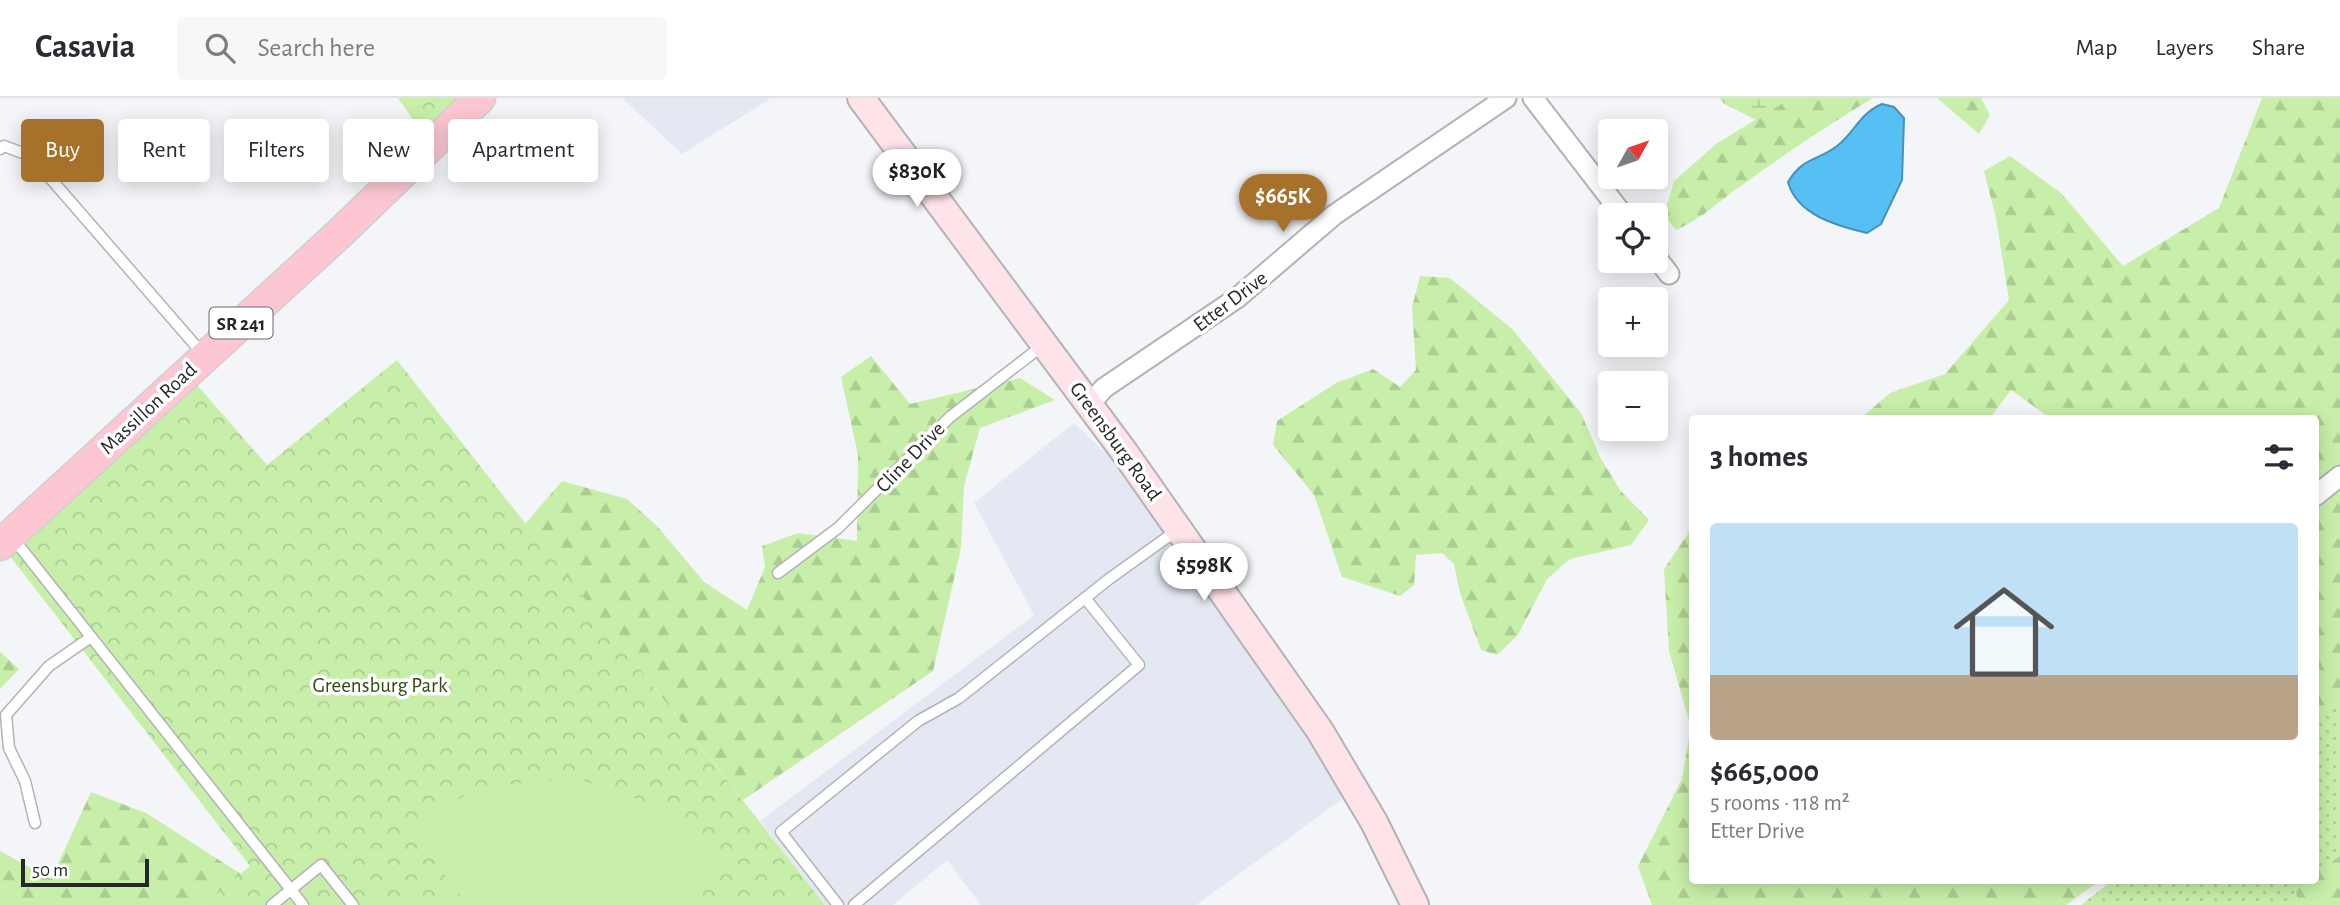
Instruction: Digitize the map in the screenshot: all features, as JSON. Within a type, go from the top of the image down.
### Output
[{"type":"main road","name":"Massillon Road","points":[[5,540],[481,98]]},
{"type":"main road","name":"Greensburg Road","points":[[861,98],[1179,528],[1320,731],[1374,822],[1416,905]]},
{"type":"street","name":"Etter Drive","points":[[1089,405],[1104,388],[1237,298],[1334,215],[1506,98]]},
{"type":"street","points":[[1532,98],[1614,203]]},
{"type":"street","points":[[2319,493],[2340,476]]},
{"type":"lane","points":[[0,149],[4,146],[31,156],[205,356]]},
{"type":"lane","name":"Cline Drive","points":[[778,573],[838,528],[950,417],[1045,344]]},
{"type":"lane","points":[[838,905],[781,832],[918,721],[959,698],[1179,528]]},
{"type":"lane","points":[[5,540],[91,637],[303,905]]},
{"type":"lane","points":[[854,905],[1139,665],[1085,598]]},
{"type":"lane","points":[[35,823],[25,781],[9,748],[6,715],[49,666],[91,637]]},
{"type":"lane","points":[[272,905],[321,865],[353,905]]},
{"type":"shaded area","points":[[622,98],[771,98],[682,154]]},
{"type":"shaded area","points":[[1074,423],[1117,464],[1348,795],[1196,905],[981,905],[947,860],[893,905],[825,905],[760,821],[1034,615],[974,503]]},
{"type":"green space","points":[[398,98],[480,98],[458,119],[448,119],[448,129],[434,142],[434,119],[413,119]]},
{"type":"green space","points":[[1719,98],[1791,98],[1756,120],[1723,103]]},
{"type":"green space","points":[[1791,98],[1873,98],[1790,151],[1702,215],[1676,230],[1668,220],[1668,203],[1674,181],[1716,144]]},
{"type":"green space","points":[[1937,98],[1981,98],[1990,115],[1979,134]]},
{"type":"green space","points":[[2262,98],[2340,98],[2340,704],[2319,720],[2319,415],[2046,415],[2011,390],[1992,415],[1864,415],[1890,393],[1945,374],[2009,300],[1996,218],[1984,171],[2010,156],[2061,193],[2123,266],[2219,208]]},
{"type":"green space","points":[[1420,276],[1450,278],[1512,329],[1581,413],[1600,457],[1620,490],[1649,520],[1631,545],[1570,559],[1547,579],[1518,635],[1497,655],[1481,650],[1460,593],[1454,564],[1442,553],[1416,555],[1414,585],[1400,596],[1342,577],[1314,495],[1273,445],[1277,421],[1336,383],[1373,369],[1400,387],[1416,370],[1412,307]]},
{"type":"green space","points":[[871,356],[910,404],[1020,378],[1055,400],[980,428],[964,486],[961,548],[933,671],[743,800],[525,524],[562,481],[627,499],[657,526],[704,582],[747,610],[765,567],[762,546],[798,533],[857,541],[858,455],[841,377]]},
{"type":"green space","name":"Greensburg Park","points":[[397,360],[825,905],[204,905],[250,866],[9,555],[197,385],[267,465]]},
{"type":"green space","points":[[1689,532],[1689,720],[1669,651],[1664,569]]},
{"type":"green space","points":[[0,652],[19,669],[0,689]]},
{"type":"green space","points":[[2340,700],[2340,856],[2319,871],[2319,717]]},
{"type":"green space","points":[[1689,739],[1689,884],[2095,884],[2066,905],[1652,905],[1638,866],[1682,779]]},
{"type":"green space","points":[[575,778],[658,806],[729,867],[679,905],[468,905],[407,825],[483,787]]},
{"type":"green space","points":[[91,792],[146,813],[241,874],[204,905],[0,905],[0,851],[51,879]]},
{"type":"green space","points":[[2340,856],[2340,905],[2301,905],[2294,889],[2301,884],[2319,884],[2319,871]]},
{"type":"green space","points":[[2108,884],[2301,884],[2294,889],[2301,905],[2081,905]]},
{"type":"water","points":[[1882,104],[1894,107],[1904,118],[1902,180],[1881,224],[1867,233],[1843,227],[1809,211],[1800,203],[1788,182],[1806,163],[1837,146],[1868,112]]}]
